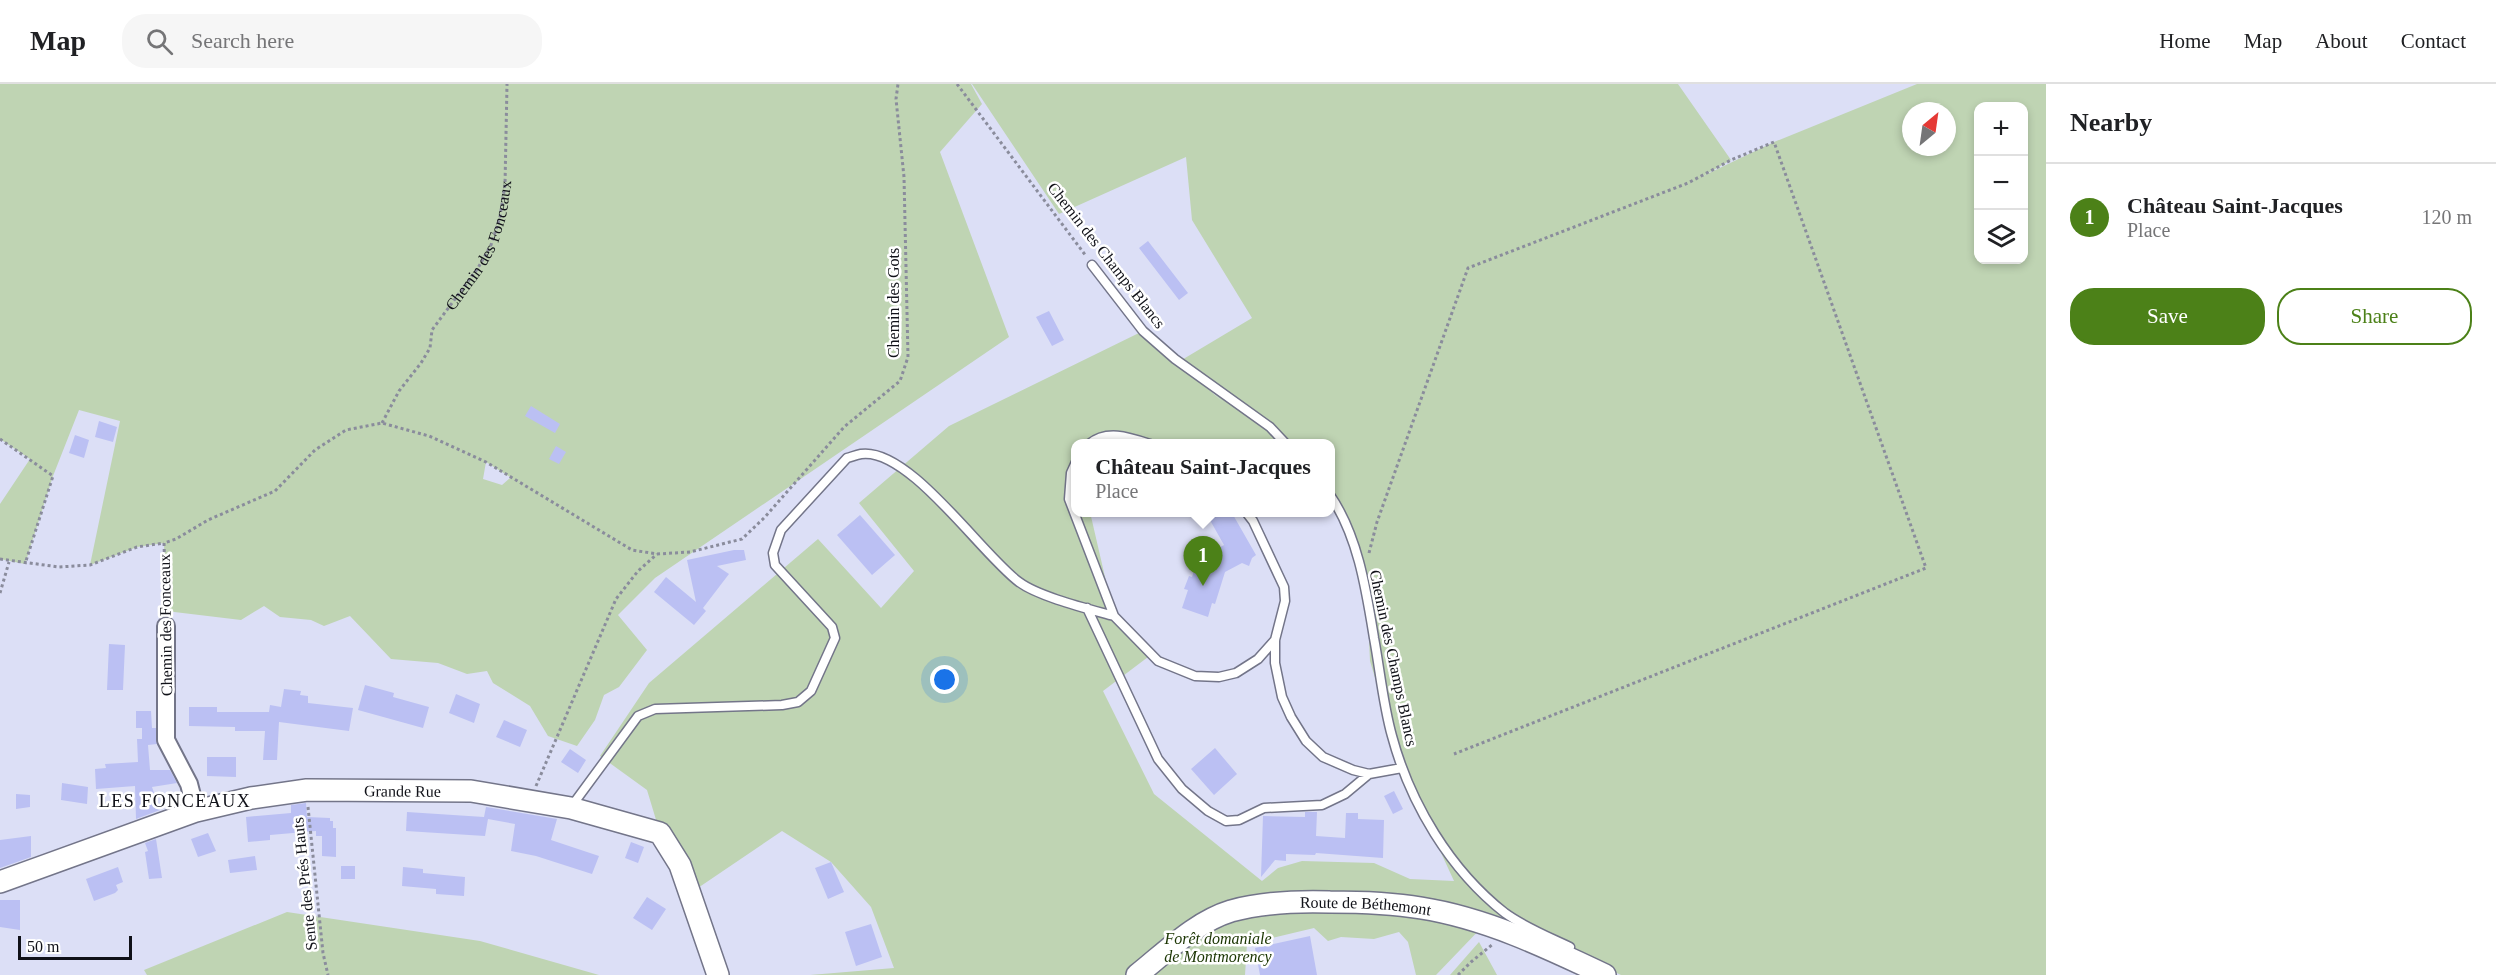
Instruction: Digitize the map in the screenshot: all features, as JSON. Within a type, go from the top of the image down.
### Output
[{"type":"street","name":"Chemin des Fonceaux","points":[[166,626],[166,740],[189,784],[196,810]]},
{"type":"street","name":"Grande Rue","points":[[0,882],[196,810],[251,798],[307,790],[471,790],[571,808],[660,833],[680,865],[718,975]]},
{"type":"street","name":"Route de Béthemont","points":[[1137,975],[1199,925],[1230,911],[1287,901],[1368,902],[1422,908],[1485,924],[1530,941],[1605,975]]},
{"type":"lane","name":"Chemin des Champs Blancs","points":[[1092,265],[1143,331],[1175,359],[1270,427],[1281,439]]},
{"type":"lane","points":[[1095,439],[1099,436],[1118,435],[1132,439]]},
{"type":"lane","points":[[571,808],[638,716],[655,709],[782,705],[798,702],[811,691],[835,638],[831,627],[775,565],[773,553],[782,530],[847,458],[862,454],[885,459],[933,493],[978,545],[1020,583],[1066,602],[1114,616]]},
{"type":"lane","points":[[1071,473],[1069,499],[1071,504]]},
{"type":"lane","name":"Chemin des Champs Blancs","points":[[1335,502],[1363,575],[1389,725],[1402,768],[1434,834],[1476,888],[1507,915],[1585,956],[1579,963]]},
{"type":"lane","points":[[1076,517],[1114,616],[1158,661],[1195,676],[1219,677],[1236,673],[1258,659],[1275,640]]},
{"type":"lane","points":[[1250,517],[1284,586],[1285,601],[1275,640],[1275,663],[1282,697],[1291,717],[1306,741],[1323,757],[1369,774],[1402,768]]},
{"type":"lane","points":[[1088,608],[1158,759],[1182,789],[1208,811],[1226,820],[1239,820],[1264,808],[1322,805],[1344,794],[1369,774]]},
{"type":"path","name":"Chemin des Fonceaux","points":[[382,423],[399,391],[430,348],[432,330],[478,268],[491,244],[500,217],[505,185],[507,84]]},
{"type":"path","name":"Chemin des Gots","points":[[657,554],[690,552],[742,539],[765,517],[844,427],[900,381],[908,357],[904,177],[896,99],[898,84]]},
{"type":"path","name":"Chemin des Champs Blancs","points":[[957,84],[1092,265]]},
{"type":"path","points":[[1363,575],[1377,522],[1468,268],[1688,183],[1731,160],[1774,142],[1926,568],[1454,754]]},
{"type":"path","name":"Chemin des Fonceaux","points":[[166,626],[164,543],[176,539],[208,520],[276,491],[315,450],[346,430],[382,423],[429,436],[486,462],[632,550],[657,554]]},
{"type":"path","points":[[0,439],[53,476],[25,564]]},
{"type":"path","points":[[2,560],[59,567],[90,565],[138,547],[164,543]]},
{"type":"path","points":[[531,800],[540,772],[616,599],[638,571],[657,554]]},
{"type":"path","points":[[0,592],[9,562]]},
{"type":"path","name":"Sente des Prés Hauts","points":[[307,790],[323,953],[328,975]]},
{"type":"path","points":[[1458,975],[1506,933]]},
{"type":"green space","points":[[0,84],[971,84],[982,104],[940,152],[1009,337],[655,578],[618,615],[647,650],[619,687],[604,695],[595,720],[577,746],[548,736],[530,706],[493,683],[487,671],[467,674],[438,663],[391,659],[350,616],[324,626],[311,620],[280,617],[264,606],[241,620],[166,611],[164,543],[137,547],[90,565],[120,421],[79,410],[53,476],[25,564],[0,559],[0,504],[30,459],[0,439]],"holes":[[[486,462],[510,477],[502,485],[483,479]]]},
{"type":"green space","name":"Forêt domaniale de Montmorency","points":[[972,84],[1678,84],[1731,160],[1703,176],[1774,142],[1917,84],[2046,84],[2046,975],[1621,975],[1498,916],[1485,924],[1436,975],[1416,975],[1408,942],[1399,932],[1374,939],[1341,937],[1328,941],[1314,928],[1247,944],[1245,975],[810,975],[894,968],[871,907],[831,862],[782,831],[689,894],[660,833],[647,790],[600,756],[649,683],[818,539],[881,608],[914,571],[859,503],[949,426],[1143,331],[1224,403],[1180,361],[1252,318],[1192,220],[1186,157],[1059,214]],"holes":[[[1071,439],[1335,439],[1335,512],[1363,575],[1367,597],[1370,661],[1402,768],[1454,881],[1410,879],[1374,863],[1302,861],[1278,868],[1262,881],[1154,794],[1103,691],[1152,654],[1114,616],[1091,517],[1071,517]]]},
{"type":"green space","points":[[287,912],[480,941],[599,975],[147,975],[144,970]]},
{"type":"green space","points":[[1479,942],[1497,975],[1450,975]]},
{"type":"building","points":[[1148,241],[1188,293],[1179,300],[1139,248]]},
{"type":"building","points":[[1049,311],[1064,340],[1052,346],[1036,317]]},
{"type":"building","points":[[531,406],[560,424],[555,433],[525,416]]},
{"type":"building","points":[[99,421],[117,427],[113,442],[95,437]]},
{"type":"building","points":[[75,435],[89,440],[84,458],[69,453]]},
{"type":"building","points":[[556,446],[566,452],[559,464],[549,459]]},
{"type":"building","points":[[860,515],[895,555],[872,575],[837,535]]},
{"type":"building","points":[[1208,517],[1234,517],[1256,555],[1249,566],[1242,563],[1225,572],[1215,604],[1212,603],[1208,617],[1182,608],[1188,590],[1184,589],[1189,576],[1192,577],[1198,559],[1224,545]]},
{"type":"building","points":[[744,550],[746,560],[717,566],[729,574],[703,608],[706,611],[694,625],[654,592],[666,577],[696,602],[687,560]]},
{"type":"building","points":[[109,644],[125,645],[123,690],[107,690]]},
{"type":"building","points":[[365,685],[394,693],[393,697],[429,707],[423,728],[358,710]]},
{"type":"building","points":[[284,689],[301,691],[300,695],[308,696],[308,703],[353,708],[349,731],[279,722],[277,760],[263,760],[265,731],[235,731],[235,727],[189,726],[189,707],[217,707],[217,712],[269,712],[270,705],[281,707]]},
{"type":"building","points":[[456,694],[480,704],[474,723],[449,713]]},
{"type":"building","points":[[136,711],[151,711],[152,728],[156,728],[157,744],[148,745],[150,770],[170,770],[177,783],[152,787],[160,810],[136,819],[135,786],[96,789],[95,769],[106,768],[105,764],[138,762],[137,739],[142,739],[142,728],[136,728]]},
{"type":"building","points":[[504,720],[527,730],[520,747],[496,737]]},
{"type":"building","points":[[1215,748],[1237,774],[1214,795],[1191,769]]},
{"type":"building","points":[[570,749],[586,760],[578,773],[561,762]]},
{"type":"building","points":[[207,757],[236,757],[236,777],[207,776]]},
{"type":"building","points":[[62,783],[88,787],[87,804],[61,800]]},
{"type":"building","points":[[1394,791],[1403,809],[1393,814],[1384,796]]},
{"type":"building","points":[[16,794],[30,795],[30,807],[16,809]]},
{"type":"building","points":[[306,803],[307,817],[330,818],[330,821],[333,821],[333,828],[336,828],[336,857],[322,856],[322,836],[316,836],[316,831],[270,835],[270,840],[248,842],[246,817],[291,813],[291,805]]},
{"type":"building","points":[[486,807],[557,819],[551,840],[599,856],[592,874],[536,856],[511,851],[515,824],[488,819],[485,836],[406,831],[407,812],[484,817]]},
{"type":"building","points":[[1305,812],[1317,812],[1316,836],[1345,838],[1346,813],[1358,813],[1358,819],[1384,820],[1383,858],[1316,853],[1315,855],[1286,854],[1286,861],[1275,860],[1261,877],[1263,816],[1305,817]]},
{"type":"building","points":[[208,833],[216,851],[198,857],[191,839]]},
{"type":"building","points":[[31,836],[31,857],[0,868],[0,840]]},
{"type":"building","points":[[156,839],[162,878],[149,879],[145,852],[148,851],[145,843]]},
{"type":"building","points":[[631,842],[644,847],[638,863],[625,858]]},
{"type":"building","points":[[255,856],[257,870],[230,873],[228,860]]},
{"type":"building","points":[[831,862],[844,892],[828,899],[815,868]]},
{"type":"building","points":[[341,866],[355,866],[355,879],[341,879]]},
{"type":"building","points":[[118,867],[123,882],[116,885],[118,890],[94,901],[86,879]]},
{"type":"building","points":[[403,867],[423,869],[423,873],[465,877],[464,896],[436,894],[436,889],[402,886]]},
{"type":"building","points":[[647,897],[666,909],[652,930],[633,918]]},
{"type":"building","points":[[0,900],[20,900],[20,930],[0,927]]},
{"type":"building","points":[[871,924],[882,957],[856,966],[845,932]]},
{"type":"building","points":[[1310,936],[1317,975],[1260,975],[1255,948]]},
{"type":"place","name":"Château Saint-Jacques","points":[[1203,586]]},
{"type":"district","name":"LES FONCEAUX","points":[[175,801]]}]
